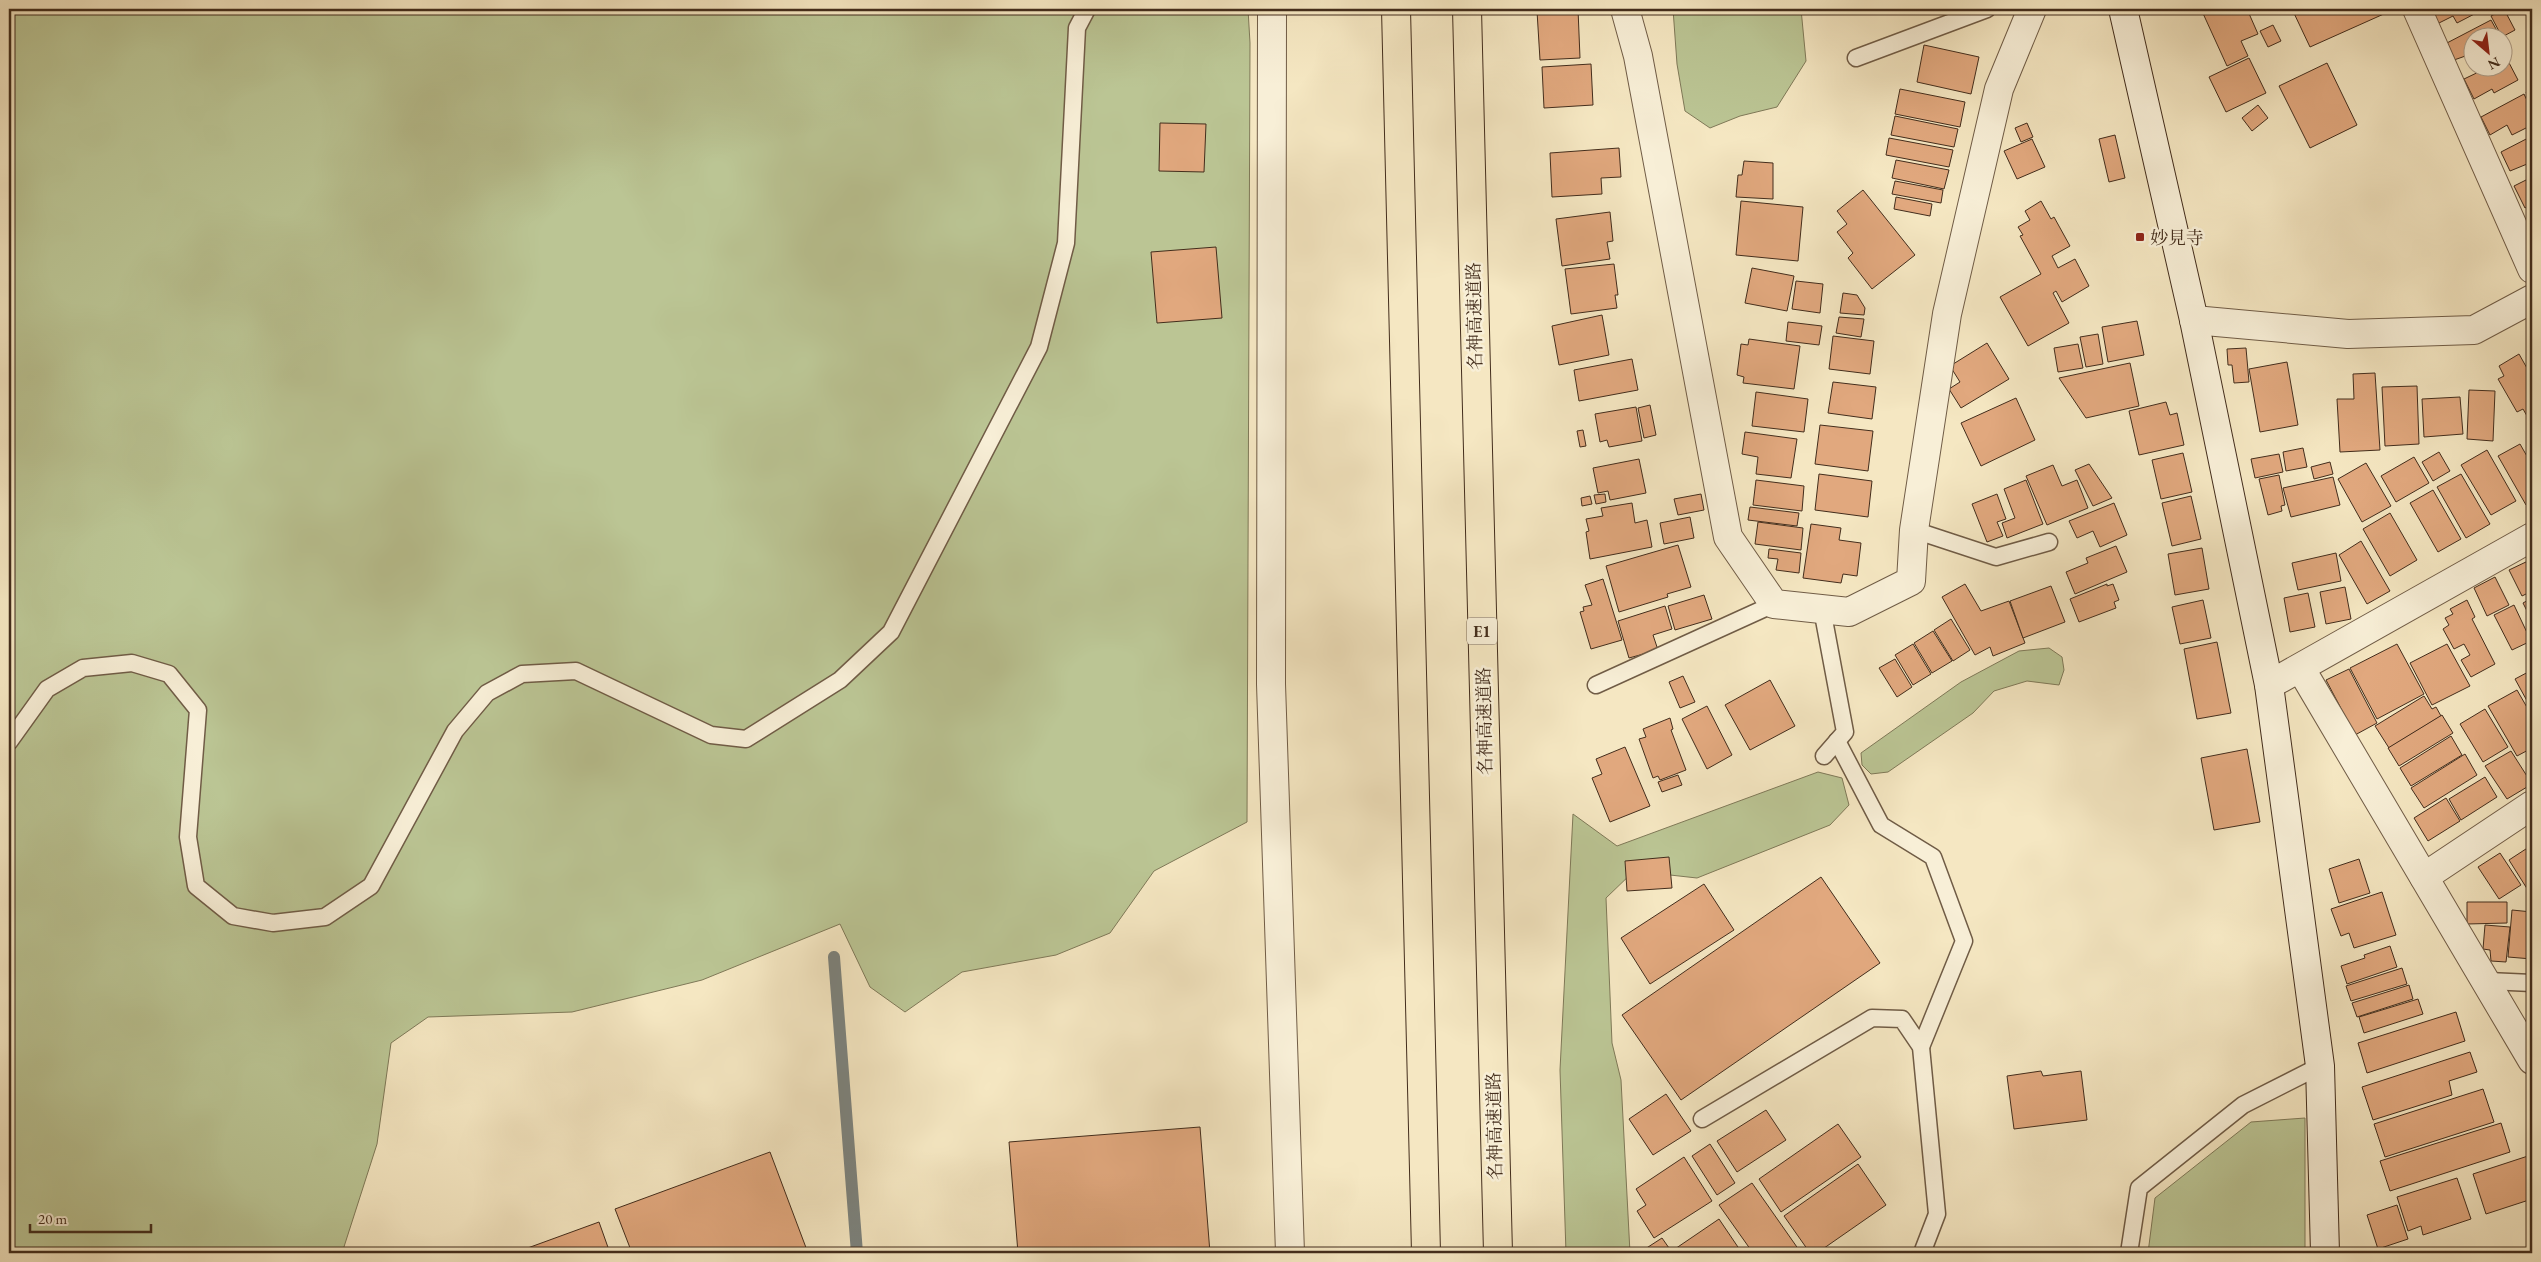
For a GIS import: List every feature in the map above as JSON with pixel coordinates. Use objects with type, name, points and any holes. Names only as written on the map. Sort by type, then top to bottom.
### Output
[{"type":"highway","points":[[1396,9],[1426,1253]]},
{"type":"highway","name":"名神高速道路","points":[[1466,9],[1498,1253]]},
{"type":"street","points":[[1272,9],[1271,684],[1290,1253]]},
{"type":"street","points":[[1625,9],[1638,56],[1728,536],[1774,604],[1849,612],[1911,581],[1914,530],[1950,304],[2000,89],[2032,9]]},
{"type":"street","points":[[2122,9],[2194,320],[2269,685],[2320,1066],[2325,1253]]},
{"type":"street","points":[[2417,9],[2532,269]]},
{"type":"street","points":[[2194,320],[2348,334],[2474,330],[2532,299]]},
{"type":"street","points":[[2269,685],[2301,669],[2532,537]]},
{"type":"street","points":[[2301,669],[2488,981],[2532,1060]]},
{"type":"street","points":[[2424,877],[2532,805]]},
{"type":"lane","points":[[9,742],[48,689],[83,668],[132,663],[170,674],[198,710],[188,838],[196,886],[233,916],[273,923],[325,918],[371,886],[455,731],[488,693],[522,674],[576,671],[711,735],[746,739],[840,680],[891,632],[1039,347],[1066,244],[1077,28],[1087,9]]},
{"type":"lane","points":[[1856,58],[1987,9]]},
{"type":"lane","points":[[1914,530],[1996,557],[2049,542]]},
{"type":"lane","points":[[1596,685],[1774,604]]},
{"type":"lane","points":[[1822,610],[1845,732],[1824,756]]},
{"type":"lane","points":[[1837,741],[1881,825],[1933,857],[1964,941],[1921,1047],[1937,1214],[1922,1253]]},
{"type":"lane","points":[[2488,981],[2532,983]]},
{"type":"lane","points":[[1702,1119],[1872,1018],[1902,1019],[1921,1047]]},
{"type":"lane","points":[[2129,1253],[2139,1188],[2242,1106],[2320,1066]]},
{"type":"green space","points":[[9,9],[1248,9],[1250,43],[1247,822],[1154,871],[1110,933],[1056,955],[962,972],[905,1012],[870,987],[840,924],[702,980],[572,1012],[428,1017],[391,1043],[377,1144],[342,1253],[9,1253]]},
{"type":"green space","points":[[1673,9],[1801,9],[1806,61],[1777,107],[1740,116],[1710,128],[1685,111],[1677,64]]},
{"type":"green space","points":[[2049,648],[2062,657],[2064,670],[2059,685],[2027,681],[1994,691],[1973,713],[1888,772],[1871,774],[1862,765],[1861,753],[1961,682],[2019,651]]},
{"type":"green space","points":[[1818,772],[1842,778],[1849,805],[1830,825],[1697,878],[1634,871],[1606,898],[1612,1043],[1621,1080],[1630,1253],[1566,1253],[1560,1070],[1573,814],[1617,846]]},
{"type":"green space","points":[[2305,1118],[2305,1253],[2148,1253],[2155,1198],[2251,1122]]},
{"type":"building","points":[[1578,9],[1580,58],[1540,60],[1537,11]]},
{"type":"building","points":[[2201,9],[2247,9],[2258,34],[2241,41],[2248,56],[2227,66]]},
{"type":"building","points":[[2292,9],[2385,9],[2386,13],[2310,47]]},
{"type":"building","points":[[2427,9],[2484,9],[2457,23],[2453,16],[2435,25]]},
{"type":"building","points":[[2504,9],[2514,28],[2497,28],[2491,16]]},
{"type":"building","points":[[2491,20],[2495,28],[2476,28]]},
{"type":"building","points":[[2273,25],[2281,41],[2268,47],[2260,31]]},
{"type":"building","points":[[2464,34],[2464,56],[2454,60],[2445,44]]},
{"type":"building","points":[[1924,45],[1979,57],[1971,94],[1917,82]]},
{"type":"building","points":[[2249,58],[2266,93],[2226,112],[2209,77]]},
{"type":"building","points":[[2327,63],[2357,125],[2310,148],[2279,86]]},
{"type":"building","points":[[1591,64],[1593,105],[1544,108],[1542,67]]},
{"type":"building","points":[[2514,72],[2518,80],[2494,93],[2492,89],[2474,99],[2464,79],[2514,78]]},
{"type":"building","points":[[1900,89],[1965,102],[1960,127],[1895,114]]},
{"type":"building","points":[[2532,89],[2532,104],[2526,92]]},
{"type":"building","points":[[2524,94],[2532,111],[2532,125],[2512,135],[2507,125],[2490,135],[2481,117]]},
{"type":"building","points":[[2258,105],[2268,118],[2252,131],[2242,118]]},
{"type":"building","points":[[1895,116],[1958,129],[1954,147],[1891,135]]},
{"type":"building","points":[[1160,123],[1206,124],[1204,172],[1159,171]]},
{"type":"building","points":[[2027,123],[2033,137],[2021,142],[2015,128]]},
{"type":"building","points":[[2115,135],[2125,178],[2109,182],[2099,139]]},
{"type":"building","points":[[2532,136],[2532,162],[2510,171],[2501,152]]},
{"type":"building","points":[[1889,138],[1953,150],[1949,167],[1886,155]]},
{"type":"building","points":[[2032,139],[2045,167],[2017,179],[2004,151]]},
{"type":"building","points":[[1619,148],[1621,177],[1601,178],[1602,194],[1552,197],[1550,153]]},
{"type":"building","points":[[1896,160],[1949,170],[1944,189],[1892,178]]},
{"type":"building","points":[[1744,161],[1773,163],[1773,199],[1736,197],[1738,175],[1742,175]]},
{"type":"building","points":[[2532,177],[2532,204],[2525,208],[2514,186]]},
{"type":"building","points":[[1895,181],[1943,190],[1941,203],[1892,194]]},
{"type":"building","points":[[1863,190],[1915,255],[1872,289],[1848,258],[1853,253],[1837,232],[1847,224],[1837,211]]},
{"type":"building","points":[[1896,197],[1932,204],[1930,216],[1894,209]]},
{"type":"building","points":[[1741,201],[1803,207],[1798,261],[1736,255]]},
{"type":"building","points":[[2041,201],[2051,219],[2054,217],[2070,246],[2052,256],[2058,268],[2075,259],[2089,286],[2062,302],[2056,291],[2053,293],[2069,323],[2028,346],[2000,297],[2041,274],[2020,236],[2023,235],[2018,227],[2030,220],[2025,211]]},
{"type":"building","points":[[1610,212],[1613,241],[1607,242],[1610,259],[1562,266],[1556,219]]},
{"type":"building","points":[[1216,247],[1222,318],[1157,323],[1151,252]]},
{"type":"building","points":[[1614,264],[1618,295],[1615,295],[1617,308],[1571,314],[1565,269]]},
{"type":"building","points":[[1752,268],[1794,276],[1787,311],[1745,303]]},
{"type":"building","points":[[1796,281],[1823,284],[1820,313],[1792,309]]},
{"type":"building","points":[[1843,293],[1857,295],[1865,308],[1864,315],[1840,313]]},
{"type":"building","points":[[1602,315],[1609,355],[1559,365],[1552,326]]},
{"type":"building","points":[[1839,317],[1864,319],[1861,337],[1836,333]]},
{"type":"building","points":[[2137,321],[2144,355],[2108,362],[2102,327]]},
{"type":"building","points":[[1788,322],[1822,326],[1819,345],[1786,341]]},
{"type":"building","points":[[2098,334],[2103,364],[2086,367],[2080,337]]},
{"type":"building","points":[[1833,336],[1874,341],[1870,374],[1829,369]]},
{"type":"building","points":[[1749,339],[1800,346],[1794,389],[1743,383],[1744,377],[1737,375],[1741,344],[1748,345]]},
{"type":"building","points":[[1987,343],[2009,379],[1961,408],[1949,389],[1960,382],[1950,366]]},
{"type":"building","points":[[2078,344],[2083,368],[2058,372],[2054,348]]},
{"type":"building","points":[[2246,348],[2249,382],[2234,383],[2232,365],[2228,365],[2227,349]]},
{"type":"building","points":[[2519,354],[2532,377],[2532,414],[2527,416],[2523,409],[2517,412],[2498,379],[2504,376],[2499,366]]},
{"type":"building","points":[[1632,359],[1638,390],[1579,401],[1574,370]]},
{"type":"building","points":[[2287,362],[2298,425],[2260,432],[2249,369]]},
{"type":"building","points":[[2130,363],[2139,406],[2086,418],[2059,378]]},
{"type":"building","points":[[2375,373],[2380,450],[2340,452],[2337,399],[2354,399],[2353,374]]},
{"type":"building","points":[[1833,382],[1876,387],[1872,419],[1828,413]]},
{"type":"building","points":[[2417,386],[2419,444],[2385,446],[2382,387]]},
{"type":"building","points":[[2469,390],[2495,391],[2493,441],[2467,439]]},
{"type":"building","points":[[1756,392],[1808,399],[1804,432],[1752,426]]},
{"type":"building","points":[[2460,397],[2463,434],[2424,437],[2422,399]]},
{"type":"building","points":[[2016,398],[2035,440],[1981,466],[1961,423]]},
{"type":"building","points":[[2166,402],[2170,415],[2177,413],[2184,445],[2139,455],[2129,411]]},
{"type":"building","points":[[1650,405],[1656,435],[1644,438],[1638,408]]},
{"type":"building","points":[[1636,407],[1642,441],[1609,447],[1607,440],[1600,442],[1595,414]]},
{"type":"building","points":[[1820,425],[1873,431],[1868,471],[1815,464]]},
{"type":"building","points":[[1583,430],[1586,446],[1580,447],[1577,431]]},
{"type":"building","points":[[1745,432],[1797,439],[1791,478],[1756,474],[1758,457],[1742,454]]},
{"type":"building","points":[[2520,444],[2532,465],[2532,501],[2526,505],[2498,456]]},
{"type":"building","points":[[2303,448],[2307,467],[2286,471],[2283,452]]},
{"type":"building","points":[[2487,450],[2516,501],[2491,515],[2461,465]]},
{"type":"building","points":[[2439,452],[2450,471],[2433,481],[2422,462]]},
{"type":"building","points":[[2183,453],[2192,492],[2161,499],[2152,460]]},
{"type":"building","points":[[2279,454],[2283,472],[2255,478],[2251,459]]},
{"type":"building","points":[[2414,457],[2429,483],[2396,502],[2381,476]]},
{"type":"building","points":[[1639,459],[1646,493],[1610,500],[1608,491],[1598,493],[1593,468]]},
{"type":"building","points":[[2330,462],[2333,474],[2314,479],[2311,467]]},
{"type":"building","points":[[2366,463],[2391,506],[2362,522],[2338,479]]},
{"type":"building","points":[[2089,464],[2112,498],[2093,506],[2075,470]]},
{"type":"building","points":[[2053,465],[2062,486],[2077,480],[2088,508],[2047,525],[2026,476]]},
{"type":"building","points":[[1819,474],[1872,481],[1868,517],[1815,510]]},
{"type":"building","points":[[2461,474],[2490,524],[2466,538],[2437,487]]},
{"type":"building","points":[[2279,475],[2285,505],[2281,506],[2282,511],[2268,515],[2259,479]]},
{"type":"building","points":[[2333,477],[2340,505],[2291,517],[2283,488]]},
{"type":"building","points":[[1756,480],[1804,486],[1802,511],[1753,505]]},
{"type":"building","points":[[2026,480],[2043,524],[2007,538],[2002,523],[2015,518],[2004,489]]},
{"type":"building","points":[[2433,490],[2461,539],[2438,552],[2410,503]]},
{"type":"building","points":[[1605,494],[1606,502],[1596,504],[1594,495]]},
{"type":"building","points":[[1701,494],[1704,510],[1678,515],[1674,499]]},
{"type":"building","points":[[1997,494],[2006,519],[1997,522],[2003,536],[1987,542],[1972,504]]},
{"type":"building","points":[[1590,496],[1592,504],[1582,506],[1581,498]]},
{"type":"building","points":[[2191,496],[2201,539],[2172,546],[2162,503]]},
{"type":"building","points":[[1632,503],[1635,523],[1647,520],[1652,547],[1590,559],[1586,532],[1589,531],[1586,519],[1603,516],[1601,508]]},
{"type":"building","points":[[2114,503],[2127,535],[2100,547],[2093,531],[2077,538],[2069,521]]},
{"type":"building","points":[[1750,507],[1799,513],[1797,526],[1748,520]]},
{"type":"building","points":[[2390,513],[2417,560],[2390,576],[2363,529]]},
{"type":"building","points":[[1690,517],[1694,538],[1664,544],[1660,523]]},
{"type":"building","points":[[1758,522],[1803,528],[1801,550],[1755,544]]},
{"type":"building","points":[[1811,524],[1841,528],[1839,540],[1861,543],[1857,576],[1843,574],[1841,583],[1803,578]]},
{"type":"building","points":[[2361,541],[2390,591],[2367,604],[2339,555]]},
{"type":"building","points":[[1678,545],[1691,587],[1667,594],[1668,597],[1619,612],[1606,566]]},
{"type":"building","points":[[2116,546],[2127,572],[2075,594],[2066,572],[2088,563],[2086,558]]},
{"type":"building","points":[[2202,548],[2209,589],[2175,595],[2168,554]]},
{"type":"building","points":[[1769,549],[1801,553],[1799,573],[1776,570],[1778,559],[1768,558]]},
{"type":"building","points":[[2336,553],[2341,581],[2298,590],[2292,563]]},
{"type":"building","points":[[2528,561],[2532,569],[2532,591],[2522,596],[2509,570]]},
{"type":"building","points":[[2495,577],[2509,605],[2487,616],[2474,588]]},
{"type":"building","points":[[1603,579],[1622,640],[1591,649],[1580,612],[1584,611],[1583,607],[1592,605],[1585,585]]},
{"type":"building","points":[[1965,584],[1981,611],[2009,601],[2025,643],[1993,656],[1990,647],[1975,655],[1942,597]]},
{"type":"building","points":[[2107,584],[2107,586],[2113,584],[2119,600],[2114,602],[2116,608],[2079,622],[2070,599]]},
{"type":"building","points":[[2051,586],[2065,622],[2023,638],[2010,601]]},
{"type":"building","points":[[2345,587],[2351,619],[2326,624],[2320,592]]},
{"type":"building","points":[[2308,593],[2315,627],[2290,632],[2284,598]]},
{"type":"building","points":[[1704,595],[1712,619],[1675,630],[1668,606]]},
{"type":"building","points":[[2532,598],[2532,621],[2523,603]]},
{"type":"building","points":[[2203,600],[2211,638],[2180,644],[2172,607]]},
{"type":"building","points":[[2467,600],[2475,617],[2472,619],[2495,664],[2471,677],[2461,660],[2470,655],[2464,644],[2454,649],[2443,629],[2449,625],[2445,618],[2453,614],[2450,609]]},
{"type":"building","points":[[2514,605],[2531,641],[2512,650],[2494,615]]},
{"type":"building","points":[[1665,606],[1672,629],[1653,635],[1658,650],[1629,658],[1618,621]]},
{"type":"building","points":[[1951,619],[1970,650],[1953,661],[1934,630]]},
{"type":"building","points":[[1933,631],[1952,661],[1932,673],[1914,643]]},
{"type":"building","points":[[2217,642],[2231,713],[2197,719],[2184,649]]},
{"type":"building","points":[[1913,644],[1931,674],[1913,685],[1895,655]]},
{"type":"building","points":[[2397,644],[2424,694],[2377,719],[2350,668]]},
{"type":"building","points":[[2447,644],[2470,686],[2432,705],[2410,663]]},
{"type":"building","points":[[1895,659],[1912,687],[1897,697],[1879,668]]},
{"type":"building","points":[[2349,669],[2377,723],[2355,735],[2326,680]]},
{"type":"building","points":[[2532,670],[2532,710],[2515,679]]},
{"type":"building","points":[[1683,676],[1695,702],[1680,708],[1669,682]]},
{"type":"building","points":[[1770,680],[1795,726],[1750,750],[1725,705]]},
{"type":"building","points":[[2517,690],[2532,716],[2532,748],[2517,756],[2488,706]]},
{"type":"building","points":[[2424,696],[2432,709],[2436,707],[2441,716],[2389,748],[2375,726]]},
{"type":"building","points":[[1707,706],[1732,755],[1707,769],[1682,719]]},
{"type":"building","points":[[2485,709],[2508,747],[2483,762],[2460,724]]},
{"type":"building","points":[[2442,715],[2453,733],[2399,766],[2388,748]]},
{"type":"building","points":[[1670,718],[1673,729],[1671,730],[1686,770],[1660,780],[1658,776],[1653,778],[1639,739],[1646,737],[1643,729]]},
{"type":"building","points":[[2451,736],[2462,755],[2411,786],[2400,768]]},
{"type":"building","points":[[1625,747],[1650,806],[1610,822],[1592,778],[1602,774],[1596,759]]},
{"type":"building","points":[[2247,749],[2260,822],[2214,830],[2201,758]]},
{"type":"building","points":[[2511,751],[2532,784],[2507,799],[2485,766]]},
{"type":"building","points":[[2465,754],[2477,775],[2424,808],[2411,788]]},
{"type":"building","points":[[1678,775],[1682,785],[1662,792],[1658,782]]},
{"type":"building","points":[[2485,777],[2497,797],[2461,820],[2449,799]]},
{"type":"building","points":[[2446,798],[2460,821],[2428,841],[2414,818]]},
{"type":"building","points":[[2532,845],[2532,895],[2531,895],[2509,860]]},
{"type":"building","points":[[2500,853],[2521,885],[2499,899],[2478,867]]},
{"type":"building","points":[[1669,857],[1672,888],[1627,891],[1625,861]]},
{"type":"building","points":[[2359,859],[2370,893],[2339,903],[2329,869]]},
{"type":"building","points":[[1821,877],[1880,963],[1681,1100],[1622,1015]]},
{"type":"building","points":[[1704,884],[1734,930],[1650,984],[1621,938]]},
{"type":"building","points":[[2382,892],[2396,935],[2354,948],[2349,933],[2341,936],[2331,909]]},
{"type":"building","points":[[2467,902],[2507,902],[2507,923],[2467,924]]},
{"type":"building","points":[[2512,910],[2532,912],[2532,959],[2508,957]]},
{"type":"building","points":[[2485,925],[2510,927],[2506,962],[2491,961],[2490,950],[2483,949]]},
{"type":"building","points":[[2390,946],[2397,967],[2347,984],[2341,966],[2365,958],[2364,955]]},
{"type":"building","points":[[2402,968],[2407,984],[2351,1001],[2346,986]]},
{"type":"building","points":[[2409,985],[2413,999],[2357,1017],[2352,1003]]},
{"type":"building","points":[[2532,994],[2532,1022],[2529,1022]]},
{"type":"building","points":[[2418,999],[2423,1014],[2364,1033],[2359,1017]]},
{"type":"building","points":[[2456,1012],[2465,1041],[2367,1073],[2358,1043]]},
{"type":"building","points":[[2470,1052],[2477,1072],[2449,1081],[2452,1095],[2373,1120],[2362,1087]]},
{"type":"building","points":[[2041,1071],[2043,1076],[2081,1071],[2087,1120],[2014,1129],[2007,1076]]},
{"type":"building","points":[[2483,1089],[2494,1122],[2385,1157],[2374,1124]]},
{"type":"building","points":[[1666,1094],[1691,1131],[1653,1155],[1629,1119]]},
{"type":"building","points":[[1766,1110],[1786,1140],[1737,1172],[1717,1141]]},
{"type":"building","points":[[2501,1123],[2510,1152],[2390,1191],[2380,1161]]},
{"type":"building","points":[[1838,1124],[1861,1157],[1781,1212],[1759,1179]]},
{"type":"building","points":[[1200,1127],[1210,1253],[1018,1253],[1009,1142]]},
{"type":"building","points":[[1710,1144],[1735,1183],[1717,1195],[1692,1156]]},
{"type":"building","points":[[770,1152],[808,1253],[632,1253],[615,1209]]},
{"type":"building","points":[[2531,1155],[2532,1199],[2486,1214],[2473,1174]]},
{"type":"building","points":[[1684,1157],[1712,1201],[1654,1238],[1637,1211],[1646,1205],[1636,1189]]},
{"type":"building","points":[[1858,1164],[1886,1205],[1817,1253],[1810,1253],[1784,1216]]},
{"type":"building","points":[[2457,1178],[2471,1219],[2423,1235],[2421,1226],[2408,1231],[2397,1197]]},
{"type":"building","points":[[1752,1183],[1799,1250],[1795,1253],[1753,1253],[1719,1205]]},
{"type":"building","points":[[2397,1205],[2408,1239],[2378,1249],[2367,1215]]},
{"type":"building","points":[[1719,1219],[1742,1253],[1669,1253]]},
{"type":"building","points":[[599,1222],[610,1253],[514,1253]]},
{"type":"building","points":[[1662,1238],[1669,1248],[1662,1253],[1647,1253],[1645,1249]]},
{"type":"waterway","points":[[834,957],[857,1253]]},
{"type":"place","name":"妙見寺","points":[[2140,237]]}]
